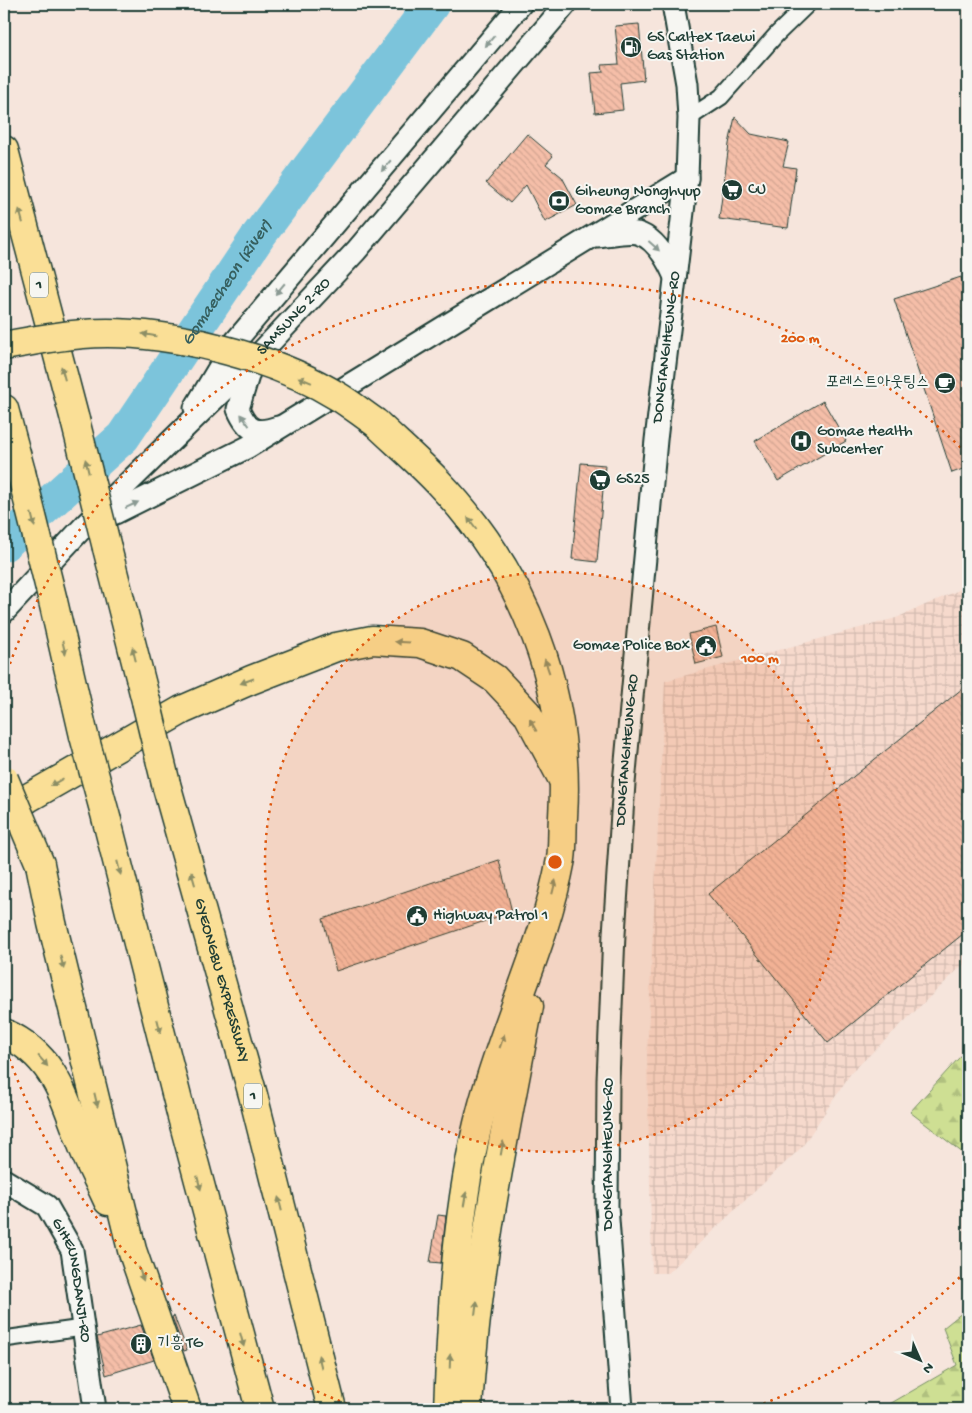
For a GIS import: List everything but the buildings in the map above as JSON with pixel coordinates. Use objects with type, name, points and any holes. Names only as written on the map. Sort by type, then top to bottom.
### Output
[{"type":"highway","name":"GYEONGBU EXPRESSWAY","points":[[4,150],[75,420],[166,784],[253,1095],[332,1409]]},
{"type":"highway","points":[[4,346],[84,334],[142,334],[197,343],[268,364],[317,385],[376,423],[439,483],[473,525],[501,566],[523,605],[550,673],[562,736],[565,783],[561,858],[543,928],[484,1247],[471,1345],[468,1409]]},
{"type":"highway","points":[[4,408],[53,601],[84,736],[182,1117],[260,1409]]},
{"type":"highway","points":[[35,867],[4,815],[28,798],[182,710],[243,683],[336,648],[372,640],[420,642],[462,657],[495,679],[527,713],[565,783]]},
{"type":"highway","points":[[4,779],[35,867],[52,923],[132,1250],[186,1409]]},
{"type":"highway","points":[[448,1409],[457,1244],[480,1118],[501,1043],[543,928]]},
{"type":"highway","points":[[4,1033],[17,1039],[31,1050],[54,1075],[68,1104],[85,1153],[132,1250]]},
{"type":"highway","points":[[170,1409],[178,1382]]},
{"type":"main road","points":[[178,436],[234,344],[521,4]]},
{"type":"main road","name":"SAMSUNG 2-RO","points":[[4,612],[87,523],[251,363],[356,251],[566,4]]},
{"type":"main road","name":"DONGTANGIHEUNG-RO","points":[[622,1409],[607,1206],[608,1080],[614,934],[624,783],[655,449],[687,178],[690,118],[687,84],[673,4]]},
{"type":"main road","points":[[87,523],[115,513],[188,478],[287,424],[687,178]]},
{"type":"main road","points":[[592,236],[639,234],[655,245],[668,260],[675,277]]},
{"type":"main road","points":[[251,363],[238,409],[244,422],[253,430],[265,432],[287,424]]},
{"type":"main road","name":"GIHEUNGDANJI-RO","points":[[4,1180],[47,1206],[72,1250],[95,1409]]},
{"type":"street","points":[[690,118],[721,97],[790,19],[808,4]]},
{"type":"street","points":[[4,1339],[82,1328]]},
{"type":"shaded area","points":[[968,586],[968,960],[851,1073],[802,1147],[668,1273],[652,1273],[647,1055],[665,681],[896,618]]},
{"type":"green space","points":[[968,1048],[968,1157],[910,1112]]},
{"type":"green space","points":[[968,1308],[968,1409],[881,1409],[957,1365],[943,1328]]},
{"type":"waterway","name":"Gomaecheon (River)","points":[[4,544],[123,437],[259,235],[432,4]]},
{"type":"place","name":"GS Caltex Taewi Gas Station","points":[[631,47]]},
{"type":"place","name":"CU","points":[[732,190]]},
{"type":"place","name":"Giheung Nonghyup Gomae Branch","points":[[559,201]]},
{"type":"place","name":"포레스트아웃팅스","points":[[945,383]]},
{"type":"place","name":"Gomae Health Subcenter","points":[[801,441]]},
{"type":"place","name":"GS25","points":[[600,480]]},
{"type":"place","name":"Gomae Police Box","points":[[706,646]]},
{"type":"place","name":"Highway Patrol 1","points":[[417,916]]},
{"type":"place","name":"기흥 TG","points":[[141,1344]]}]
